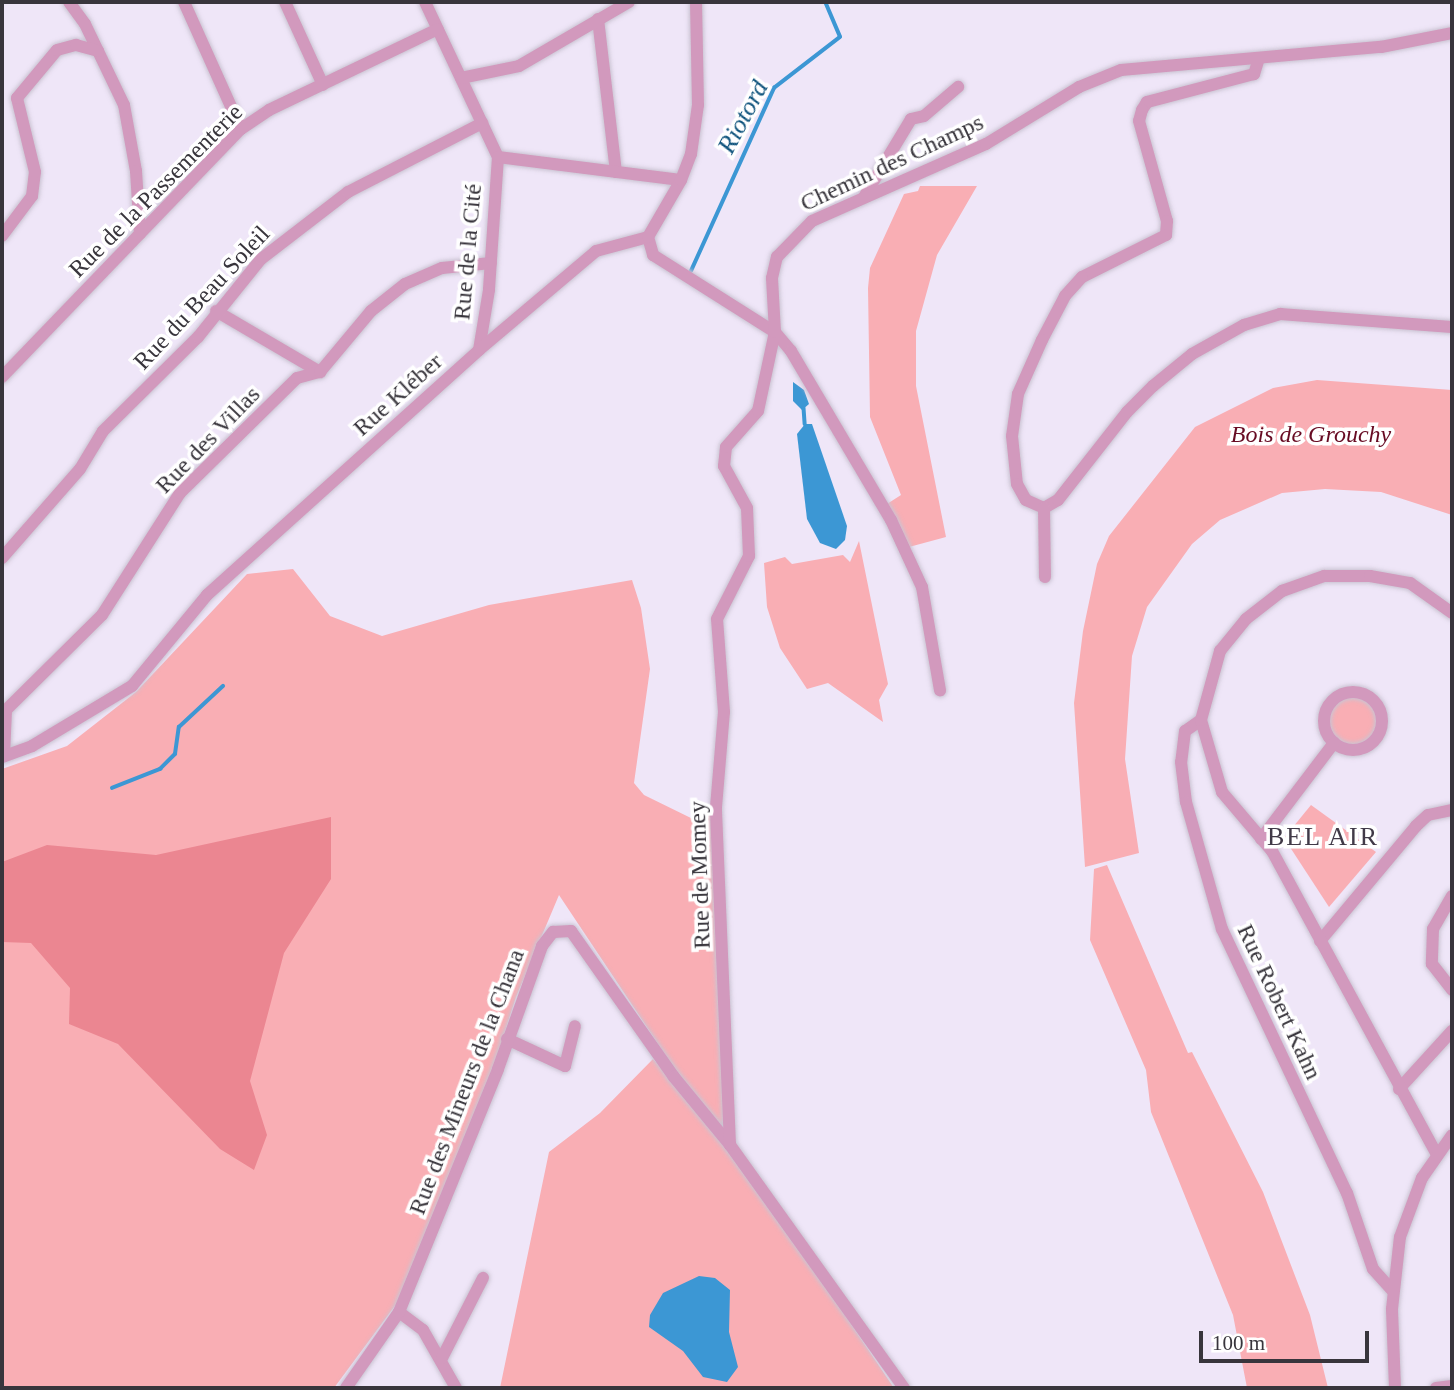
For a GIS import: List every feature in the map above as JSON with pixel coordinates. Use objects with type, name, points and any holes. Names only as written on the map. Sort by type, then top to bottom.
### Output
[{"type":"street","points":[[69,2],[98,51],[124,105],[132,137],[140,234]]},
{"type":"street","points":[[184,2],[241,130]]},
{"type":"street","points":[[285,2],[323,85]]},
{"type":"street","points":[[425,2],[498,157],[681,180]]},
{"type":"street","points":[[461,78],[519,66],[629,2]]},
{"type":"street","points":[[696,2],[698,105],[681,180],[648,237],[653,255],[775,332],[791,351],[891,520],[922,587],[940,690]]},
{"type":"street","points":[[598,19],[616,172]]},
{"type":"street","name":"Rue de la Passementerie","points":[[2,377],[241,130],[323,85],[438,29]]},
{"type":"street","name":"Chemin des Champs","points":[[775,332],[772,278],[777,257],[812,221],[986,144],[1098,78],[1148,65],[1381,47],[1452,33]]},
{"type":"street","points":[[2,236],[32,196],[35,172],[17,98],[57,50],[76,45],[98,51]]},
{"type":"street","points":[[1044,508],[1026,500],[1017,484],[1012,436],[1018,394],[1032,362],[1065,296],[1082,277],[1166,235],[1167,221],[1139,121],[1142,110],[1147,102],[1254,74],[1259,58]]},
{"type":"street","points":[[864,197],[911,120],[924,116],[958,87]]},
{"type":"street","name":"Rue du Beau Soleil","points":[[2,558],[80,469],[103,431],[198,337],[261,259],[324,207],[482,123]]},
{"type":"street","name":"Rue de la Cité","points":[[479,350],[491,263],[498,157]]},
{"type":"street","name":"Rue Kléber","points":[[3,757],[32,747],[132,685],[207,595],[479,350],[596,251],[648,237]]},
{"type":"street","name":"Rue des Villas","points":[[3,757],[6,710],[102,615],[180,493],[297,378],[320,372],[371,311],[405,284],[442,268],[491,263]]},
{"type":"street","points":[[216,312],[320,372]]},
{"type":"street","points":[[1044,508],[1058,499],[1127,412],[1153,386],[1192,354],[1244,326],[1280,314],[1452,327]]},
{"type":"street","name":"Rue de Momey","points":[[730,1145],[716,807],[724,712],[718,619],[749,556],[747,508],[723,466],[726,447],[758,411],[775,332]]},
{"type":"street","points":[[1044,508],[1045,577]]},
{"type":"street","points":[[1433,1158],[1320,941],[1261,839],[1222,792],[1201,720],[1220,651],[1246,619],[1282,590],[1324,576],[1370,576],[1410,583],[1452,613]]},
{"type":"street","points":[[1350,692],[1375,702],[1382,720],[1376,739],[1360,749],[1334,743],[1324,728],[1331,702],[1350,692]]},
{"type":"street","name":"Rue Robert Kahn","points":[[1201,720],[1185,731],[1183,775],[1202,872],[1224,936],[1347,1193],[1373,1269],[1393,1291]]},
{"type":"street","points":[[1261,839],[1334,743]]},
{"type":"street","points":[[1320,941],[1416,826],[1428,815],[1452,810]]},
{"type":"street","points":[[1452,896],[1433,929],[1432,964],[1452,990]]},
{"type":"street","name":"Rue des Mineurs de la Chana","points":[[347,1388],[399,1312],[541,946],[553,932],[571,931],[674,1077],[730,1145]]},
{"type":"street","points":[[507,1039],[565,1066],[575,1026]]},
{"type":"street","points":[[1399,1089],[1452,1031]]},
{"type":"street","points":[[1395,1388],[1393,1291],[1400,1237],[1433,1158],[1452,1135]]},
{"type":"street","points":[[730,1145],[904,1388]]},
{"type":"street","points":[[442,1358],[484,1278]]},
{"type":"street","points":[[399,1312],[423,1330],[442,1358],[456,1388]]},
{"type":"street","points":[[1436,1388],[1452,1386]]},
{"type":"green space","points":[[920,186],[977,186],[937,255],[916,331],[916,386],[946,537],[909,547],[887,504],[901,495],[870,417],[868,288],[870,268],[904,194],[918,191]]},
{"type":"green space","name":"Bois de Grouchy","points":[[1317,380],[1452,390],[1452,515],[1381,492],[1325,489],[1282,493],[1220,520],[1192,544],[1147,607],[1132,656],[1125,759],[1139,853],[1085,867],[1074,703],[1083,631],[1097,564],[1109,536],[1195,427],[1273,388]]},
{"type":"green space","points":[[859,541],[888,684],[879,700],[883,722],[828,683],[807,689],[780,648],[767,607],[764,563],[785,557],[792,564],[843,555],[850,562]]},
{"type":"green space","points":[[293,569],[330,616],[382,636],[489,605],[632,580],[641,608],[650,669],[634,783],[644,795],[695,820],[712,808],[726,1111],[722,1129],[706,1116],[559,895],[516,997],[488,1084],[397,1303],[334,1388],[2,1388],[2,769],[67,746],[136,692],[247,574]]},
{"type":"green space","points":[[1353,697],[1370,704],[1377,721],[1370,738],[1353,745],[1336,738],[1329,721],[1336,704]]},
{"type":"green space","points":[[1311,805],[1376,852],[1329,907],[1284,838]]},
{"type":"green space","points":[[1107,865],[1188,1053],[1192,1052],[1263,1192],[1310,1315],[1328,1388],[1247,1388],[1233,1315],[1151,1112],[1146,1070],[1090,940],[1094,869]]},
{"type":"green space","points":[[653,1059],[730,1145],[894,1388],[500,1388],[549,1152],[600,1113]]},
{"type":"shaded area","points":[[331,817],[331,879],[284,953],[250,1081],[267,1135],[254,1170],[220,1149],[118,1044],[69,1024],[70,988],[31,943],[2,942],[2,862],[47,845],[156,855]]},
{"type":"water","points":[[793,382],[804,390],[809,404],[802,410],[793,401]]},
{"type":"water","points":[[805,424],[812,424],[847,526],[845,540],[836,549],[820,543],[807,519],[797,434]]},
{"type":"water","points":[[699,1276],[715,1278],[730,1290],[729,1332],[738,1367],[727,1382],[703,1377],[683,1351],[649,1327],[650,1315],[663,1293]]},
{"type":"waterway","name":"Riotord","points":[[691,271],[774,88],[840,37],[825,2]]},
{"type":"waterway","points":[[804,408],[805,424]]},
{"type":"waterway","points":[[112,788],[160,769],[175,754],[179,727],[223,686]]},
{"type":"district","name":"BEL AIR","points":[[1323,837]]}]
